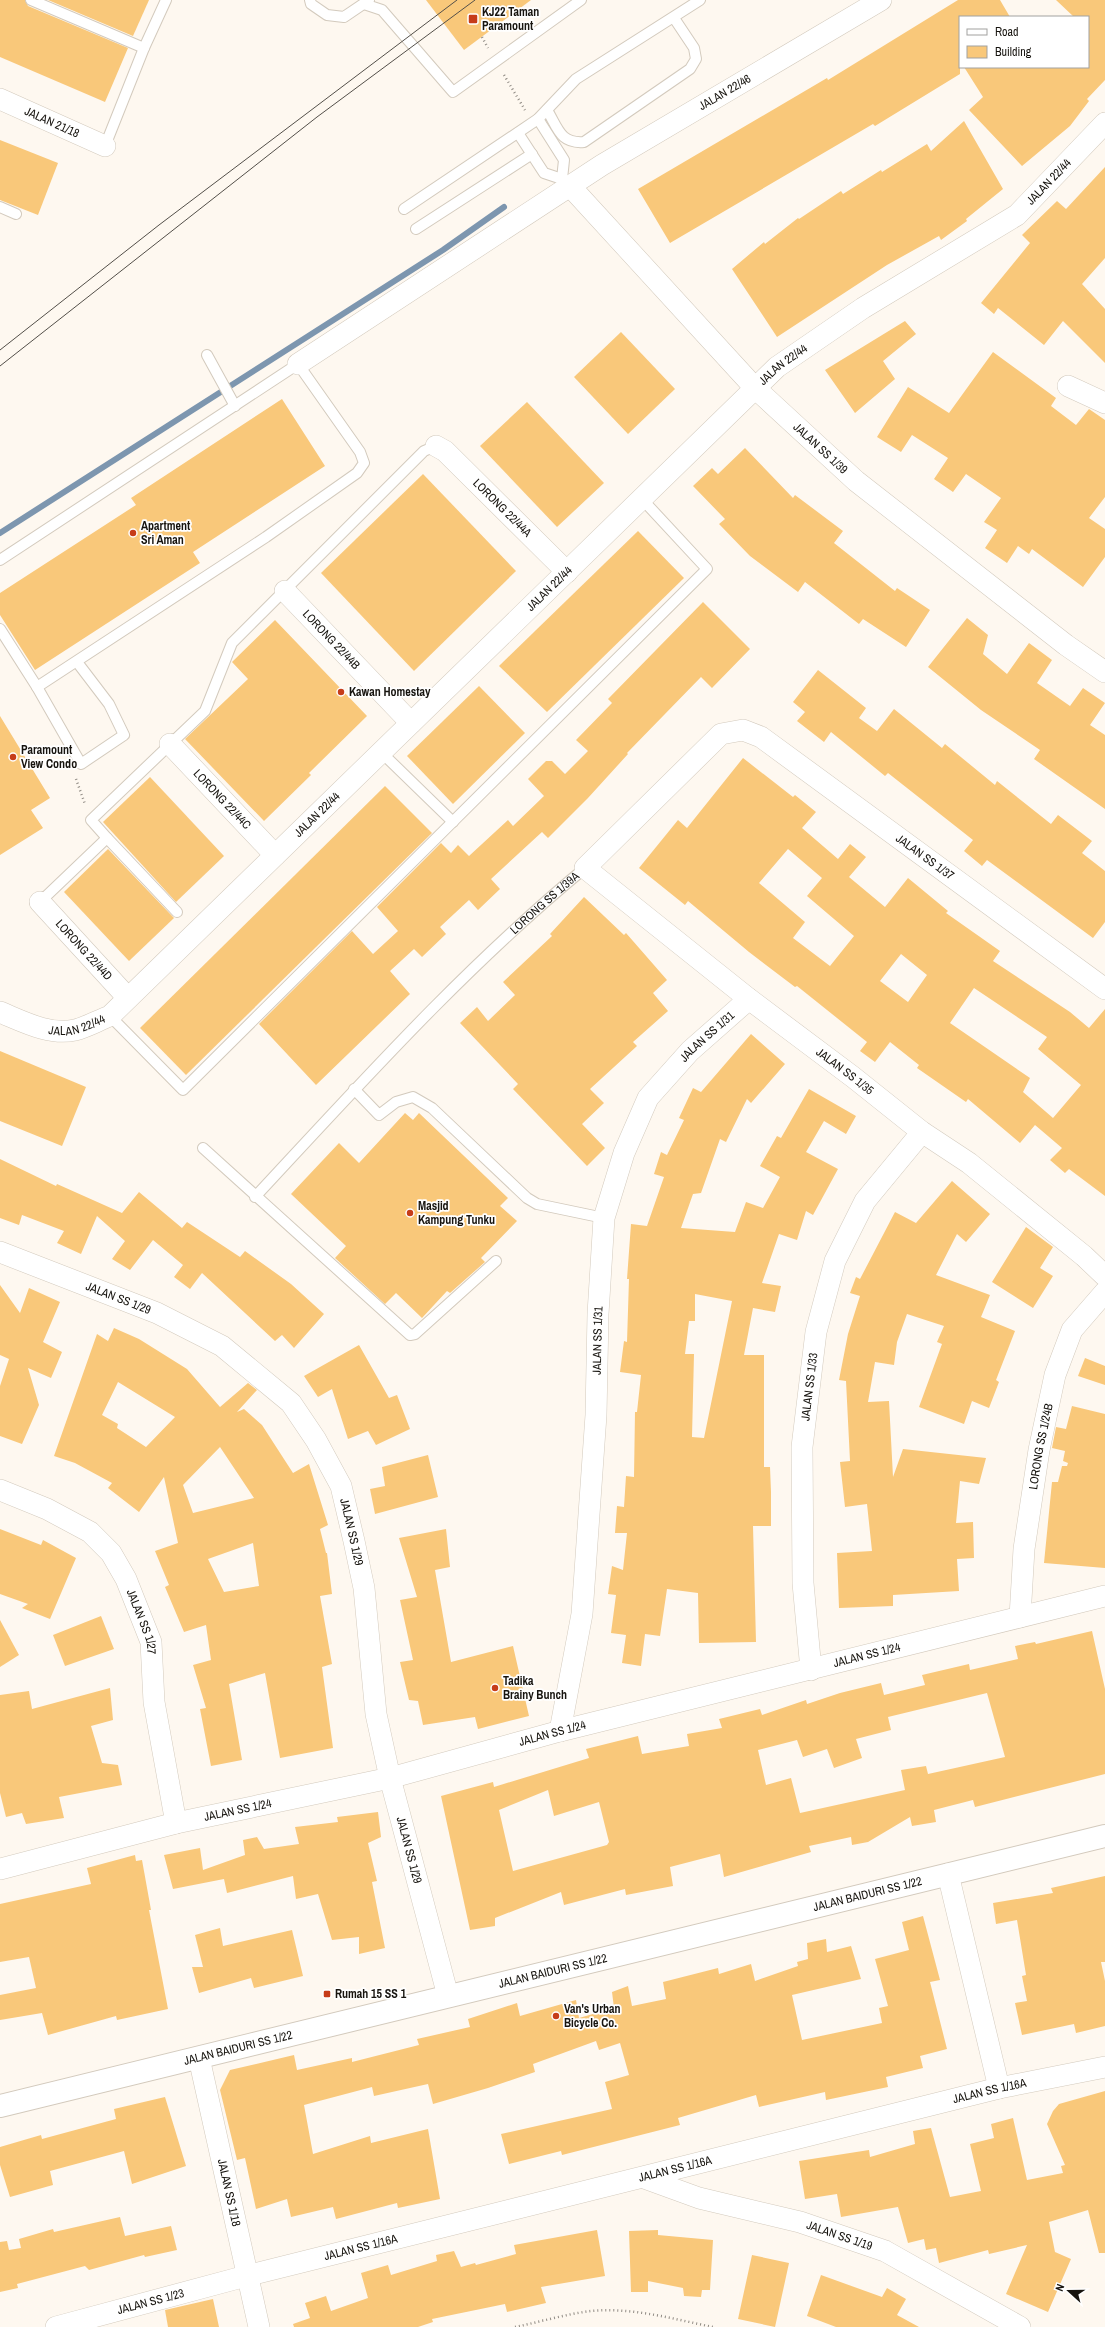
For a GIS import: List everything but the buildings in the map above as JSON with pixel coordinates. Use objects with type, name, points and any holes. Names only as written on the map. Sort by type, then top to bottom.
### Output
[{"type":"street","name":"JALAN 22/46","points":[[298,364],[566,183],[609,161],[881,0]]},
{"type":"street","name":"JALAN 21/18","points":[[0,100],[105,146]]},
{"type":"street","name":"JALAN 22/44","points":[[0,1012],[30,1024],[56,1031],[75,1030],[110,1016],[777,367],[862,308],[1018,215],[1105,123]]},
{"type":"street","name":"JALAN SS 1/39","points":[[566,183],[755,388],[856,481],[1066,645],[1105,672]]},
{"type":"street","points":[[1068,386],[1105,403]]},
{"type":"street","name":"LORONG 22/44A","points":[[436,446],[445,451],[567,572]]},
{"type":"street","name":"LORONG 22/44B","points":[[285,591],[411,723]]},
{"type":"street","name":"LORONG SS 1/39A","points":[[584,868],[721,734],[743,730]]},
{"type":"street","name":"JALAN SS 1/37","points":[[743,730],[761,737],[1105,989]]},
{"type":"street","name":"LORONG 22/44C","points":[[170,744],[275,855]]},
{"type":"street","name":"JALAN SS 1/35","points":[[584,868],[749,999],[853,1077],[922,1132],[969,1163],[1084,1256],[1105,1276]]},
{"type":"street","name":"LORONG 22/44D","points":[[40,902],[128,998]]},
{"type":"street","name":"JALAN SS 1/31","points":[[560,1731],[582,1614],[596,1414],[598,1314],[604,1218],[624,1153],[648,1098],[690,1051],[749,999]]},
{"type":"street","name":"JALAN SS 1/33","points":[[811,1670],[803,1583],[802,1447],[816,1332],[835,1261],[865,1201],[922,1132]]},
{"type":"street","name":"JALAN SS 1/29","points":[[0,1252],[157,1313],[222,1346],[291,1403],[316,1440],[341,1486],[364,1588],[376,1714],[390,1778],[448,1996]]},
{"type":"street","name":"LORONG SS 1/24B","points":[[1020,1617],[1025,1541],[1039,1450],[1055,1375],[1072,1330],[1105,1292]]},
{"type":"street","name":"JALAN SS 1/27","points":[[0,1490],[47,1509],[90,1532],[111,1554],[126,1579],[152,1642],[154,1702],[176,1823]]},
{"type":"street","name":"JALAN SS 1/24","points":[[0,1869],[176,1823],[390,1778],[560,1731],[1105,1596]]},
{"type":"street","name":"JALAN BAIDURI SS 1/22","points":[[0,2106],[1105,1836]]},
{"type":"street","points":[[948,1874],[1000,2088]]},
{"type":"street","name":"JALAN SS 1/18","points":[[199,2058],[246,2276],[259,2327]]},
{"type":"street","name":"JALAN SS 1/16A","points":[[246,2276],[1000,2088],[1105,2067]]},
{"type":"street","name":"JALAN SS 1/19","points":[[644,2178],[699,2198],[800,2222],[884,2251],[1020,2327]]},
{"type":"street","name":"JALAN SS 1/23","points":[[56,2327],[246,2276]]},
{"type":"lane","points":[[31,0],[144,48]]},
{"type":"lane","points":[[105,146],[144,48],[166,0]]},
{"type":"lane","points":[[310,0],[310,4],[328,15],[344,17],[366,2],[382,10],[453,92],[581,0]]},
{"type":"lane","points":[[404,209],[518,133],[547,110],[576,79],[674,18],[700,0]]},
{"type":"lane","points":[[547,110],[563,138],[573,143],[584,142],[690,69],[696,59],[694,48],[674,18]]},
{"type":"lane","points":[[518,133],[544,173],[566,183],[564,160],[535,120]]},
{"type":"lane","points":[[416,229],[532,154]]},
{"type":"lane","points":[[0,207],[16,214]]},
{"type":"lane","points":[[207,354],[235,406]]},
{"type":"lane","points":[[0,560],[298,364],[360,452],[364,463],[357,473],[266,537],[37,687]]},
{"type":"lane","points":[[177,912],[91,820],[205,710],[232,643],[424,451],[436,446]]},
{"type":"lane","points":[[110,1016],[183,1090],[707,569],[642,499]]},
{"type":"lane","points":[[0,629],[37,687],[81,764],[124,735],[109,704],[77,662]]},
{"type":"lane","points":[[381,752],[453,822]]},
{"type":"lane","points":[[40,902],[107,838]]},
{"type":"lane","name":"LORONG SS 1/39A","points":[[255,1197],[354,1089],[495,947],[584,868]]},
{"type":"lane","points":[[354,1089],[379,1115],[396,1102],[413,1097],[432,1108],[527,1198],[537,1204],[604,1218]]},
{"type":"lane","points":[[202,1148],[410,1335],[415,1334],[496,1261]]},
{"type":"path","points":[[482,38],[488,48]]},
{"type":"path","points":[[496,61],[535,120]]},
{"type":"path","points":[[76,780],[91,820]]},
{"type":"path","points":[[515,2327],[590,2311],[615,2310],[640,2313],[713,2327]]},
{"type":"waterway","points":[[0,533],[443,250],[504,207]]},
{"type":"tram line","points":[[0,350],[159,225],[457,0]]},
{"type":"tram line","points":[[0,366],[317,117],[475,0]]},
{"type":"place","name":"KJ22 Taman Paramount","points":[[473,19]]},
{"type":"place","name":"Apartment Sri Aman","points":[[133,533]]},
{"type":"place","name":"Kawan Homestay","points":[[341,692]]},
{"type":"place","name":"Paramount View Condo","points":[[13,757]]},
{"type":"place","name":"Masjid Kampung Tunku","points":[[410,1213]]},
{"type":"place","name":"Tadika Brainy Bunch","points":[[495,1688]]},
{"type":"place","name":"Rumah 15 SS 1","points":[[327,1994]]},
{"type":"place","name":"Van's Urban Bicycle Co.","points":[[556,2016]]}]
